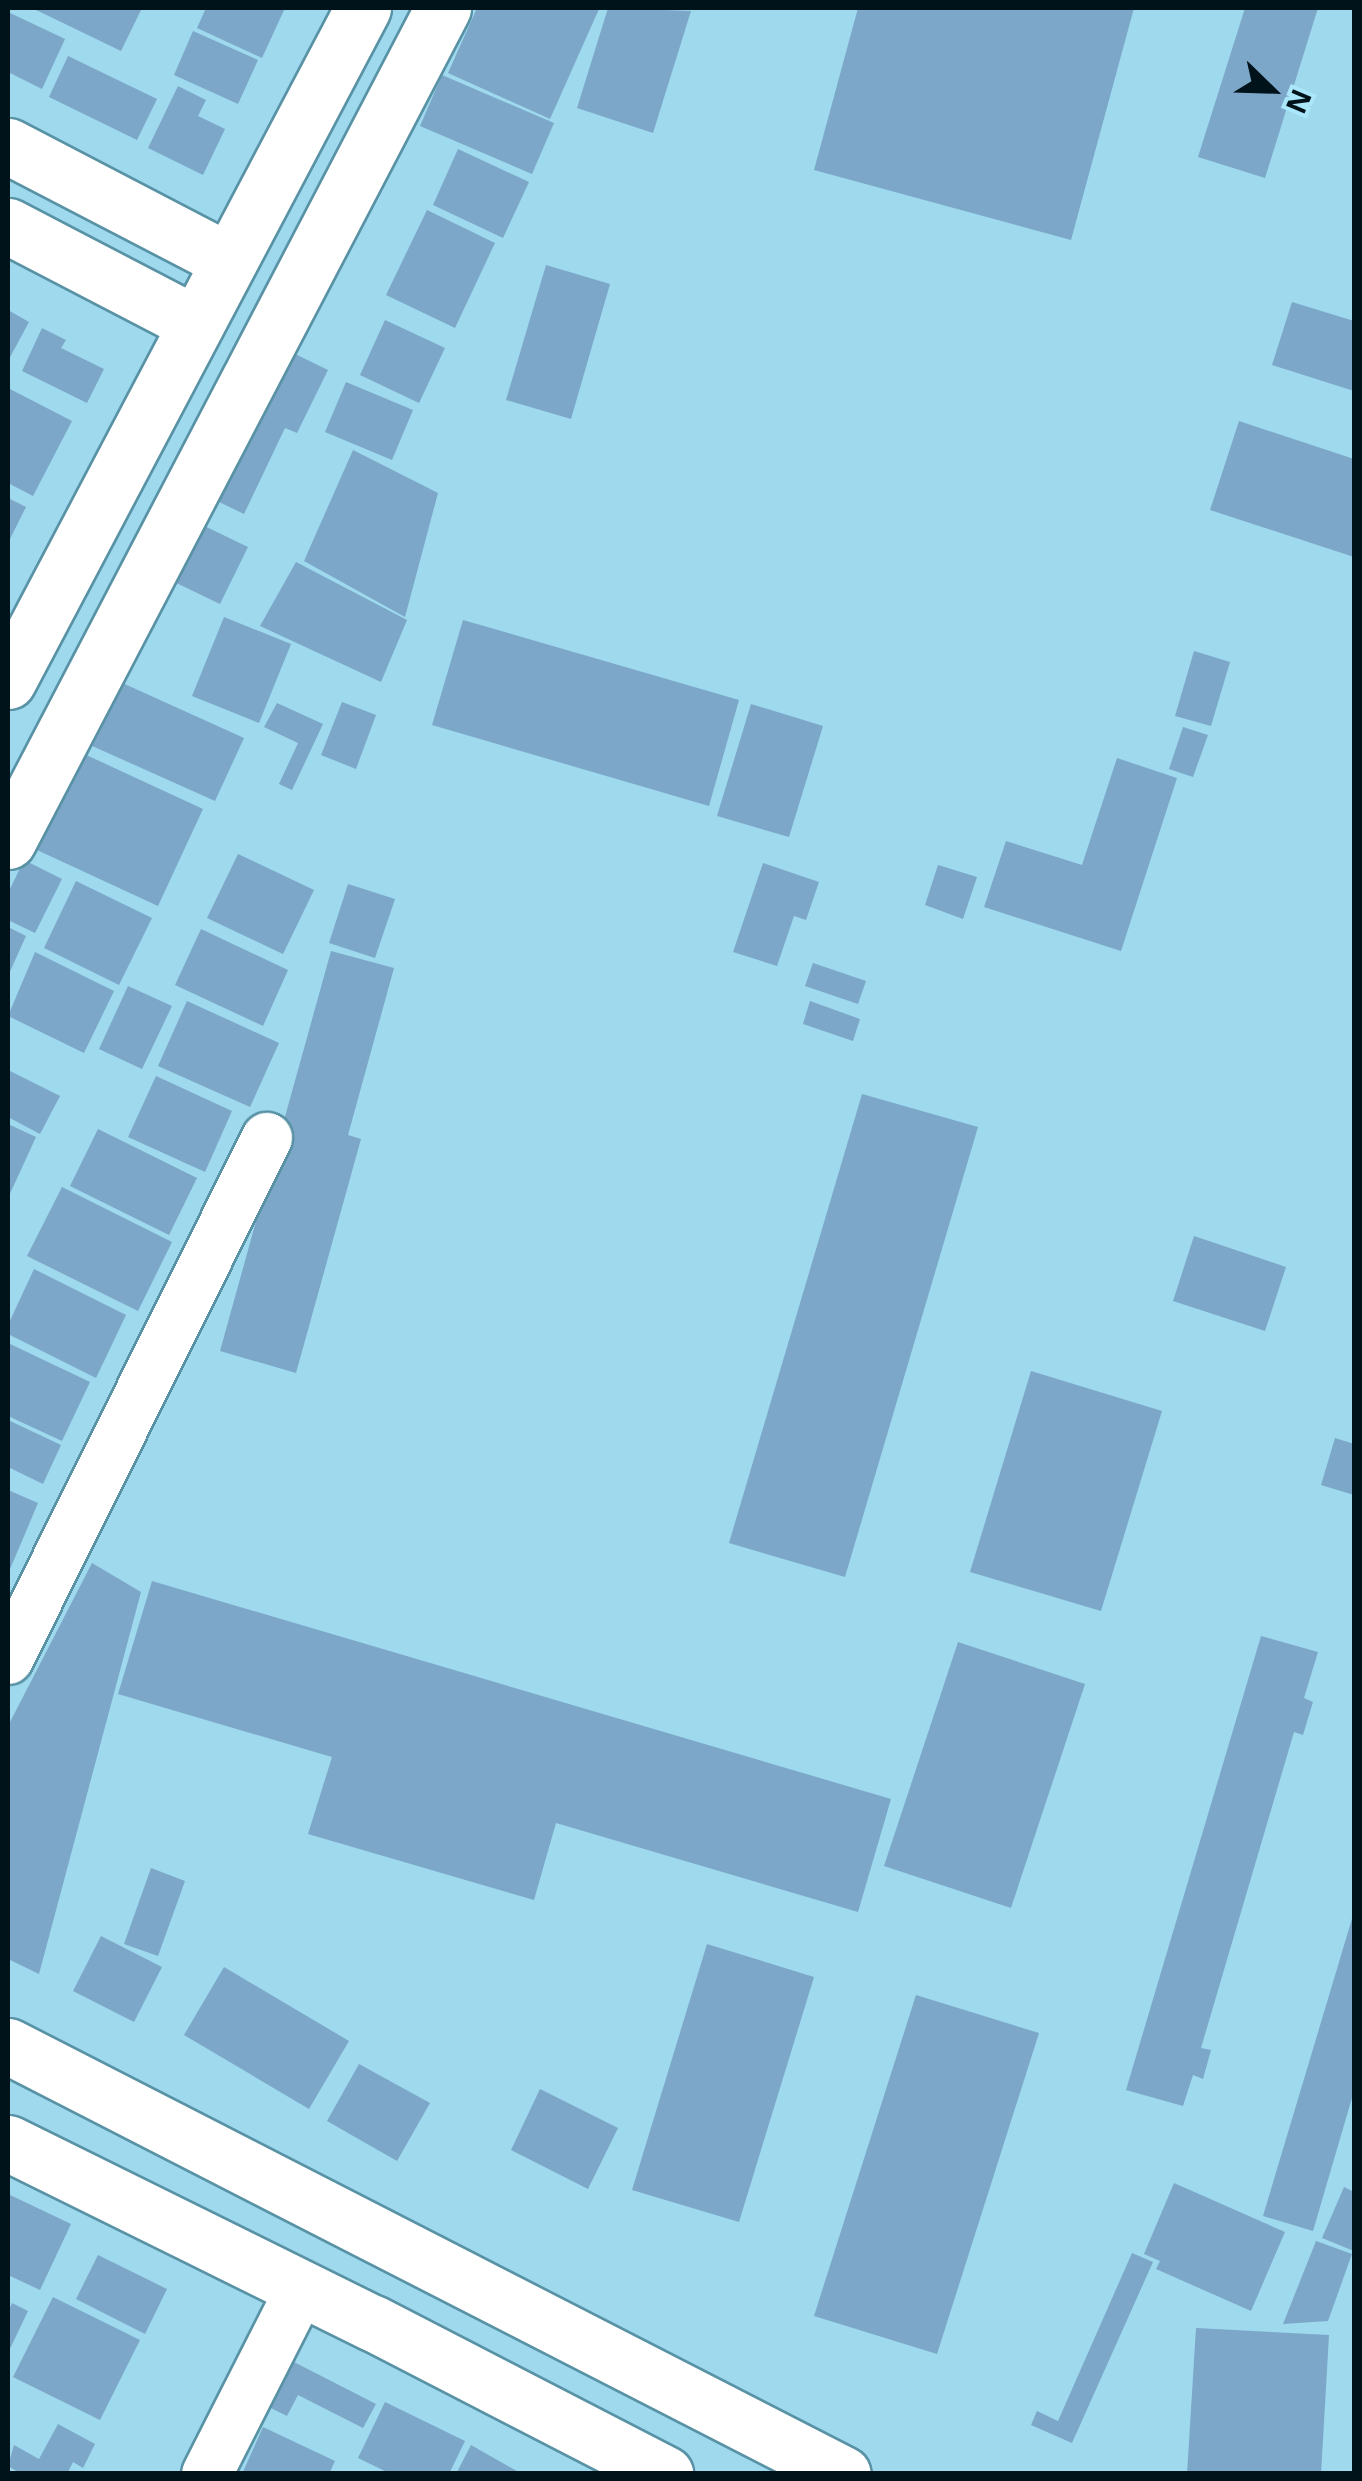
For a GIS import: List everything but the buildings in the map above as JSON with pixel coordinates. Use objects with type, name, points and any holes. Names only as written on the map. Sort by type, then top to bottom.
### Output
[{"type":"main road","points":[[8,681],[363,8]]},
{"type":"main road","points":[[8,841],[443,8]]},
{"type":"main road","points":[[8,146],[229,261]]},
{"type":"main road","points":[[8,226],[196,324]]},
{"type":"main road","points":[[8,2046],[844,2474]]},
{"type":"main road","points":[[8,2143],[300,2289],[634,2466]]},
{"type":"street","points":[[8,1659],[267,1138]]},
{"type":"street","points":[[206,2474],[300,2289]]}]
